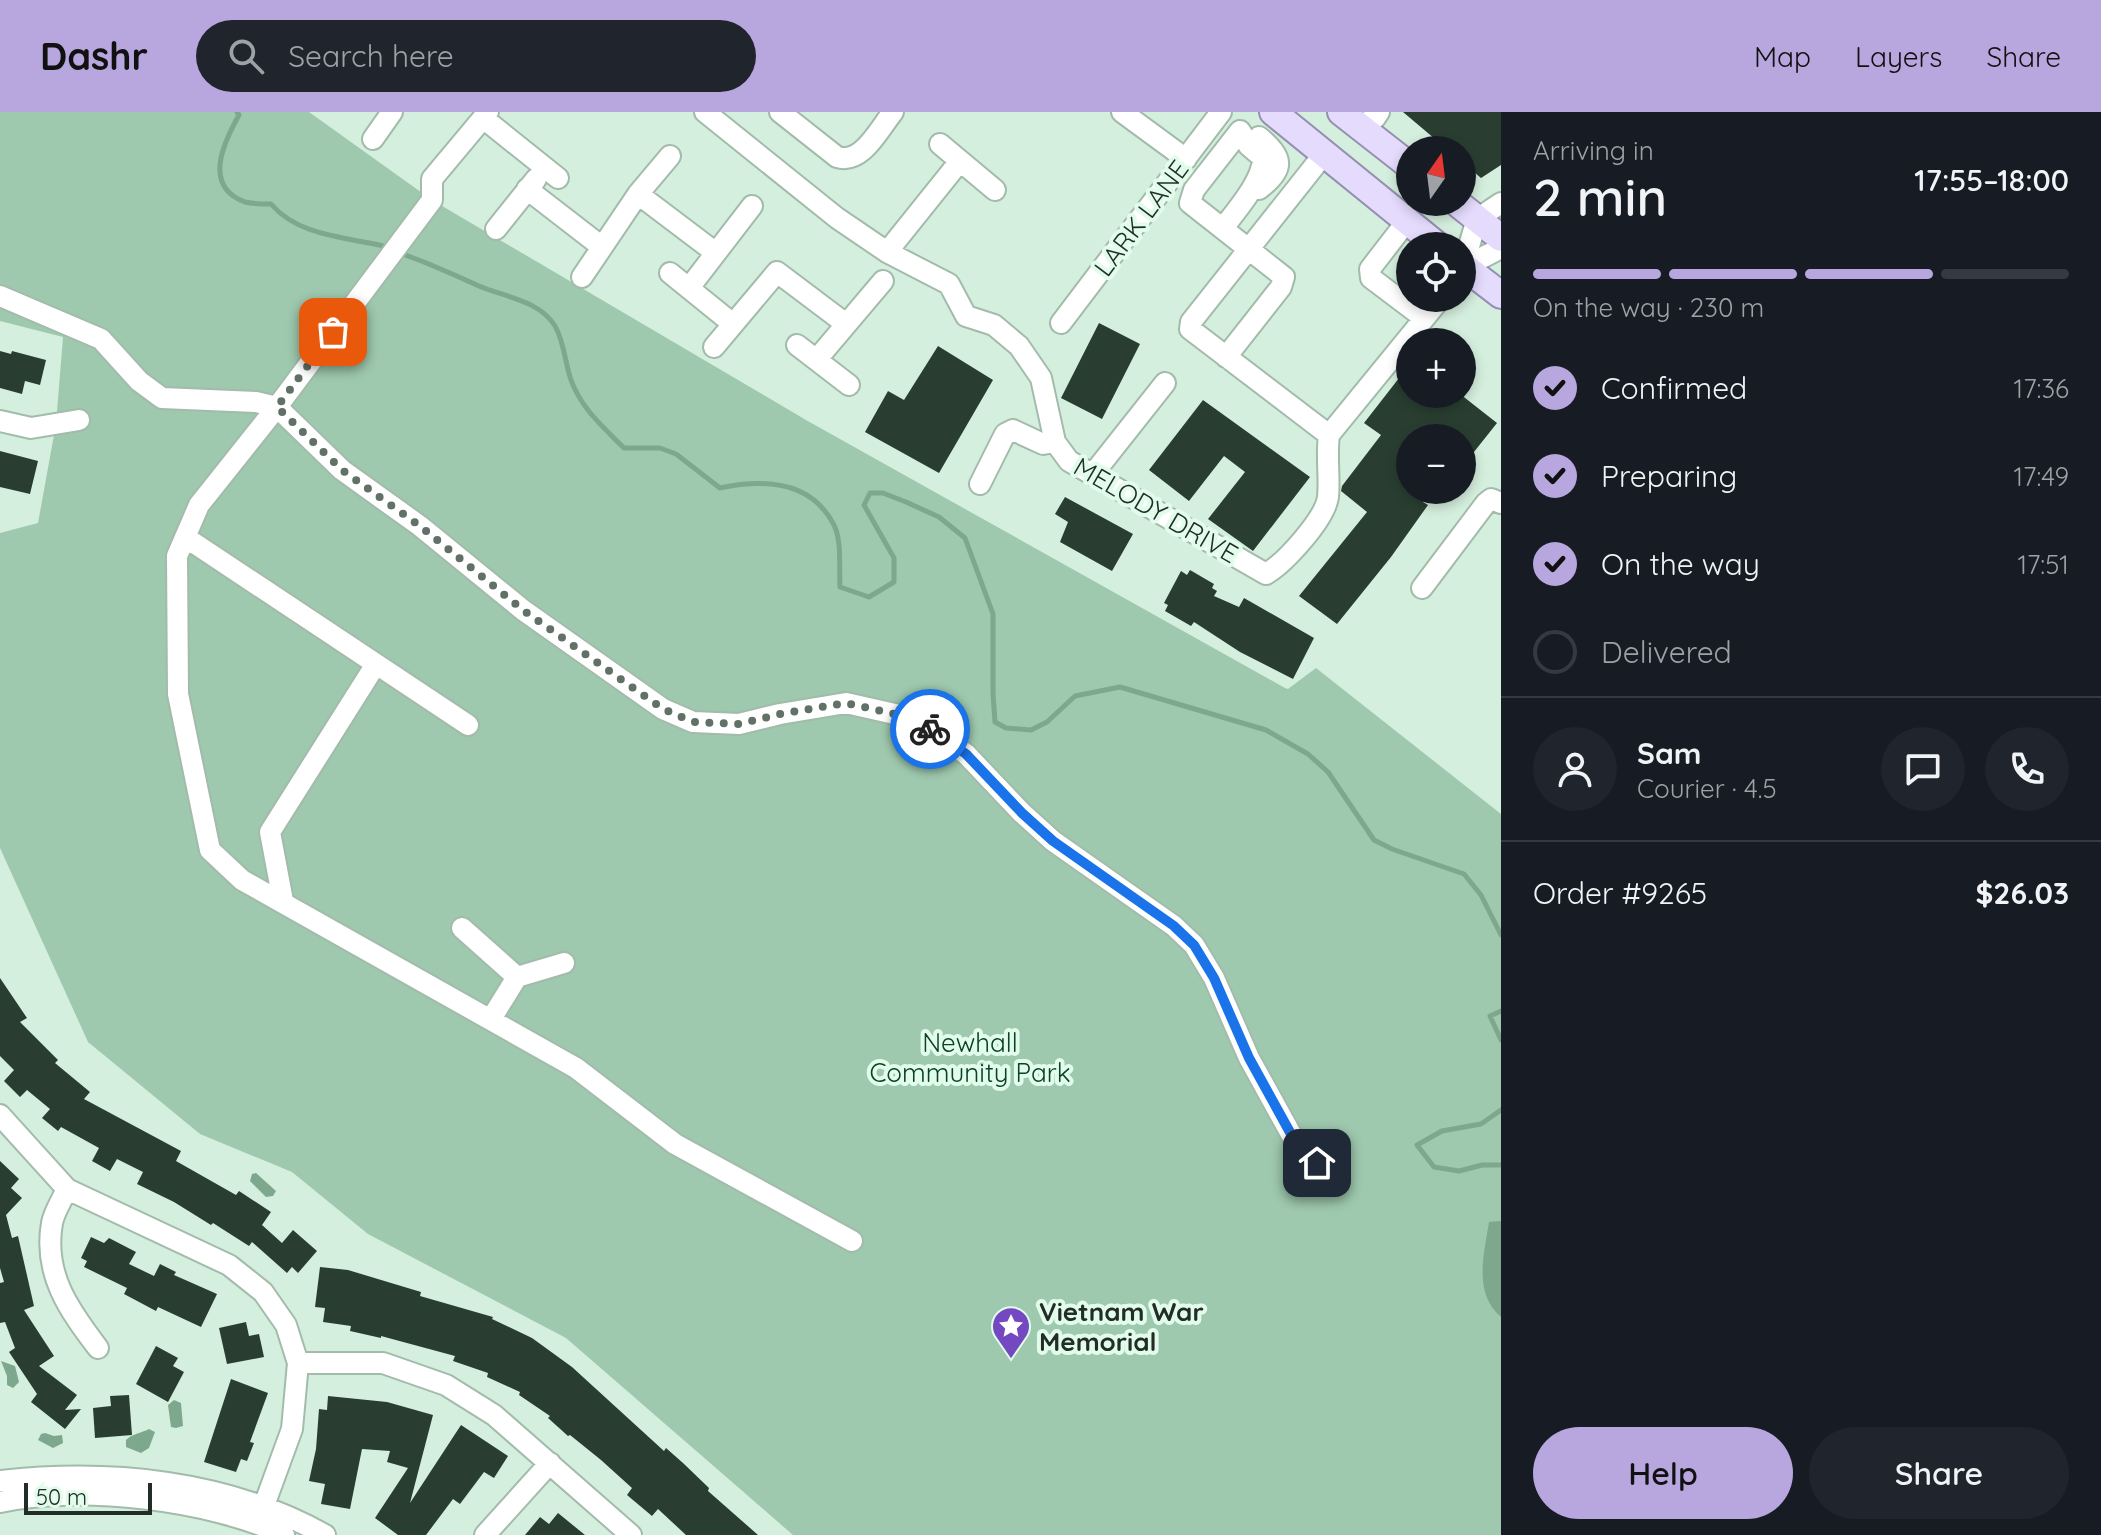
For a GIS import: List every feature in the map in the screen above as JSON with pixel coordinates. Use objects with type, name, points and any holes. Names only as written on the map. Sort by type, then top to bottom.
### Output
[{"type":"main road","points":[[1273,112],[1421,232]]},
{"type":"main road","points":[[1360,116],[1396,152]]},
{"type":"main road","points":[[1473,216],[1501,238]]},
{"type":"main road","points":[[1476,277],[1501,295]]},
{"type":"street","points":[[373,139],[392,112]]},
{"type":"street","name":"MELODY DRIVE","points":[[705,112],[837,218],[887,252],[949,284],[966,316],[994,325],[1019,346],[1041,378],[1055,442],[1069,461],[1266,574],[1277,568],[1319,519],[1328,500],[1326,454],[1329,435]]},
{"type":"street","points":[[780,112],[837,157],[847,161],[858,156],[893,112]]},
{"type":"street","points":[[1122,112],[1186,159]]},
{"type":"street","name":"LARK LANE","points":[[1061,323],[1221,112]]},
{"type":"street","points":[[496,229],[527,189],[552,172],[486,115],[432,179],[432,200],[277,407],[199,505],[177,556],[178,694],[210,850],[242,880],[576,1068],[675,1144],[852,1241]]},
{"type":"street","points":[[1223,228],[1251,191],[1254,179],[1263,167],[1263,158],[1249,146],[1240,131],[1194,190],[1190,203],[1284,277],[1281,287],[1226,357]]},
{"type":"street","points":[[940,144],[995,190]]},
{"type":"street","points":[[1324,154],[1191,322],[1190,329],[1329,435],[1429,312]]},
{"type":"street","points":[[582,277],[638,194],[670,156]]},
{"type":"street","points":[[887,252],[960,161]]},
{"type":"street","points":[[527,189],[602,247]]},
{"type":"street","points":[[638,194],[716,253]]},
{"type":"street","points":[[1473,232],[1477,219],[1501,203]]},
{"type":"street","points":[[689,288],[752,206]]},
{"type":"street","points":[[1407,221],[1370,274],[1371,278],[1424,318]]},
{"type":"street","points":[[1476,260],[1501,248]]},
{"type":"street","points":[[714,347],[777,272],[846,324]]},
{"type":"street","points":[[670,273],[733,324]]},
{"type":"street","points":[[817,359],[883,281]]},
{"type":"street","points":[[0,296],[101,339],[139,381],[162,398],[256,402],[277,407],[342,470],[420,526],[523,610],[663,709],[693,722],[739,724],[846,703],[917,719],[966,754],[1053,841],[1174,926],[1194,945],[1214,978],[1249,1058],[1297,1145],[1317,1163]]},
{"type":"street","points":[[797,345],[849,385]]},
{"type":"street","points":[[1093,474],[1165,383]]},
{"type":"street","points":[[0,421],[31,428],[79,420]]},
{"type":"street","points":[[980,484],[1005,434],[1013,430],[1043,444],[1055,442]]},
{"type":"street","points":[[1422,588],[1486,503],[1491,499],[1501,503]]},
{"type":"street","points":[[185,537],[468,725]]},
{"type":"street","points":[[283,901],[270,832],[376,664]]},
{"type":"street","points":[[462,928],[517,977]]},
{"type":"street","points":[[491,1019],[517,977],[564,963]]},
{"type":"street","points":[[0,1115],[67,1189],[229,1265],[263,1292],[279,1314],[286,1325],[298,1363],[292,1429],[261,1515]]},
{"type":"street","points":[[67,1189],[52,1221],[49,1257],[68,1309],[98,1348]]},
{"type":"street","points":[[298,1363],[383,1363],[446,1385],[494,1415],[631,1535]]},
{"type":"street","points":[[485,1535],[550,1463]]},
{"type":"street","points":[[0,1481],[92,1476],[148,1479],[209,1491],[261,1515],[325,1535]]},
{"type":"street","points":[[0,1502],[88,1495],[155,1500],[261,1515],[284,1535]]},
{"type":"green space","name":"Newhall Community Park","points":[[0,112],[309,112],[432,200],[806,420],[1285,688],[1288,689],[1316,668],[1501,814],[1501,1535],[793,1535],[566,1338],[368,1234],[292,1172],[200,1134],[88,1042],[0,848],[0,533],[38,523],[56,424],[63,337],[0,321]]},
{"type":"shaded area","points":[[256,1173],[276,1191],[273,1196],[266,1197],[250,1181],[252,1174]]},
{"type":"shaded area","points":[[1501,1221],[1501,1317],[1487,1297],[1483,1273],[1489,1222]]},
{"type":"shaded area","points":[[1,1361],[15,1366],[19,1382],[13,1388],[7,1385]]},
{"type":"shaded area","points":[[174,1400],[181,1403],[183,1426],[176,1428],[171,1427],[168,1405]]},
{"type":"shaded area","points":[[149,1429],[155,1432],[149,1448],[141,1453],[126,1447],[128,1438]]},
{"type":"shaded area","points":[[45,1433],[62,1435],[63,1443],[53,1448],[38,1440]]},
{"type":"building","points":[[1403,112],[1501,112],[1501,165],[1481,178],[1476,174],[1476,136],[1431,136]]},
{"type":"building","points":[[1099,323],[1140,344],[1102,419],[1061,398]]},
{"type":"building","points":[[938,346],[993,380],[939,473],[865,432],[888,391],[904,400]]},
{"type":"building","points":[[0,351],[46,360],[40,385],[25,381],[22,394],[0,388]]},
{"type":"building","points":[[1396,382],[1396,408],[1476,407],[1497,423],[1476,449],[1476,424],[1396,424],[1396,504],[1428,505],[1337,624],[1299,596],[1367,512],[1341,491],[1381,435],[1364,423]]},
{"type":"building","points":[[1203,400],[1310,477],[1253,551],[1208,519],[1245,472],[1224,456],[1189,501],[1149,470]]},
{"type":"building","points":[[0,451],[38,461],[30,494],[0,487]]},
{"type":"building","points":[[1065,497],[1133,534],[1112,571],[1060,542],[1068,522],[1055,514]]},
{"type":"building","points":[[1190,570],[1214,584],[1212,588],[1217,591],[1214,596],[1239,607],[1244,598],[1314,638],[1293,679],[1240,652],[1194,622],[1191,626],[1165,611],[1168,605],[1164,603],[1181,571],[1187,575]]},
{"type":"building","points":[[0,978],[27,1018],[20,1022],[58,1060],[55,1063],[90,1092],[84,1099],[181,1151],[176,1161],[236,1195],[239,1191],[271,1212],[262,1225],[282,1243],[293,1230],[317,1251],[298,1273],[292,1267],[287,1273],[252,1242],[249,1246],[213,1223],[211,1225],[137,1184],[143,1172],[117,1159],[110,1171],[92,1161],[99,1148],[61,1127],[58,1131],[42,1118],[50,1109],[27,1090],[20,1097],[4,1081],[14,1070],[0,1056]]},
{"type":"building","points":[[0,1161],[19,1179],[11,1188],[22,1198],[6,1215],[12,1238],[18,1236],[34,1306],[24,1310],[54,1356],[39,1366],[77,1395],[65,1410],[81,1409],[65,1429],[31,1402],[37,1394],[9,1352],[15,1348],[5,1322],[0,1323],[0,1283],[4,1282],[0,1268]]},
{"type":"building","points":[[91,1237],[104,1243],[109,1238],[136,1252],[129,1264],[154,1276],[160,1264],[176,1272],[174,1275],[217,1294],[201,1327],[158,1307],[156,1311],[124,1294],[127,1288],[84,1267],[87,1261],[81,1258]]},
{"type":"building","points":[[320,1267],[348,1270],[421,1292],[420,1296],[493,1317],[532,1338],[572,1367],[664,1451],[666,1448],[758,1535],[686,1535],[658,1509],[652,1516],[627,1495],[632,1488],[601,1460],[568,1436],[548,1418],[550,1416],[519,1395],[520,1392],[487,1377],[488,1373],[453,1361],[455,1356],[350,1331],[351,1326],[323,1322],[325,1308],[315,1307]]},
{"type":"building","points":[[246,1322],[249,1336],[259,1334],[264,1357],[227,1364],[219,1328]]},
{"type":"building","points":[[156,1346],[178,1358],[173,1366],[184,1372],[168,1402],[136,1384]]},
{"type":"building","points":[[231,1379],[268,1393],[250,1442],[254,1443],[247,1461],[241,1459],[236,1472],[204,1462]]},
{"type":"building","points":[[129,1395],[132,1435],[95,1438],[93,1408],[111,1406],[110,1396]]},
{"type":"building","points":[[328,1396],[387,1402],[433,1415],[410,1503],[461,1425],[508,1456],[494,1478],[484,1472],[460,1504],[453,1499],[426,1535],[398,1535],[375,1518],[408,1468],[387,1462],[390,1451],[362,1449],[350,1509],[321,1504],[325,1484],[309,1481],[316,1449],[319,1409],[327,1410]]},
{"type":"building","points":[[558,1513],[585,1535],[525,1535],[540,1517],[549,1524]]},
{"type":"waterway","points":[[237,112],[239,115],[220,163],[220,175],[232,195],[248,203],[271,204],[282,215],[310,229],[388,247]]},
{"type":"waterway","points":[[405,255],[520,300],[548,317],[558,332],[571,380],[581,399],[593,417],[624,448],[660,448],[676,454],[720,488],[769,484],[799,491],[813,499],[837,531],[840,587],[869,597],[894,582],[894,558],[864,505],[870,493],[883,493],[939,517],[965,538],[993,614],[995,722],[1006,728],[1031,730],[1047,722],[1075,696],[1120,687],[1266,730],[1308,754],[1328,772],[1374,840],[1464,874],[1481,895],[1501,935]]},
{"type":"waterway","points":[[1501,1011],[1490,1016],[1501,1040]]},
{"type":"waterway","points":[[1501,1110],[1481,1124],[1442,1131],[1417,1145],[1434,1167],[1459,1171],[1482,1165],[1501,1165]]},
{"type":"way so far","points":[[333,332],[277,407],[342,470],[420,526],[523,610],[663,709],[693,722],[739,724],[846,703],[917,719],[930,729]]},
{"type":"place","name":"Vietnam War Memorial","points":[[1011,1360]]},
{"type":"route","points":[[930,729],[966,754],[1053,841],[1174,926],[1194,945],[1214,978],[1249,1058],[1297,1145],[1317,1163]]}]
